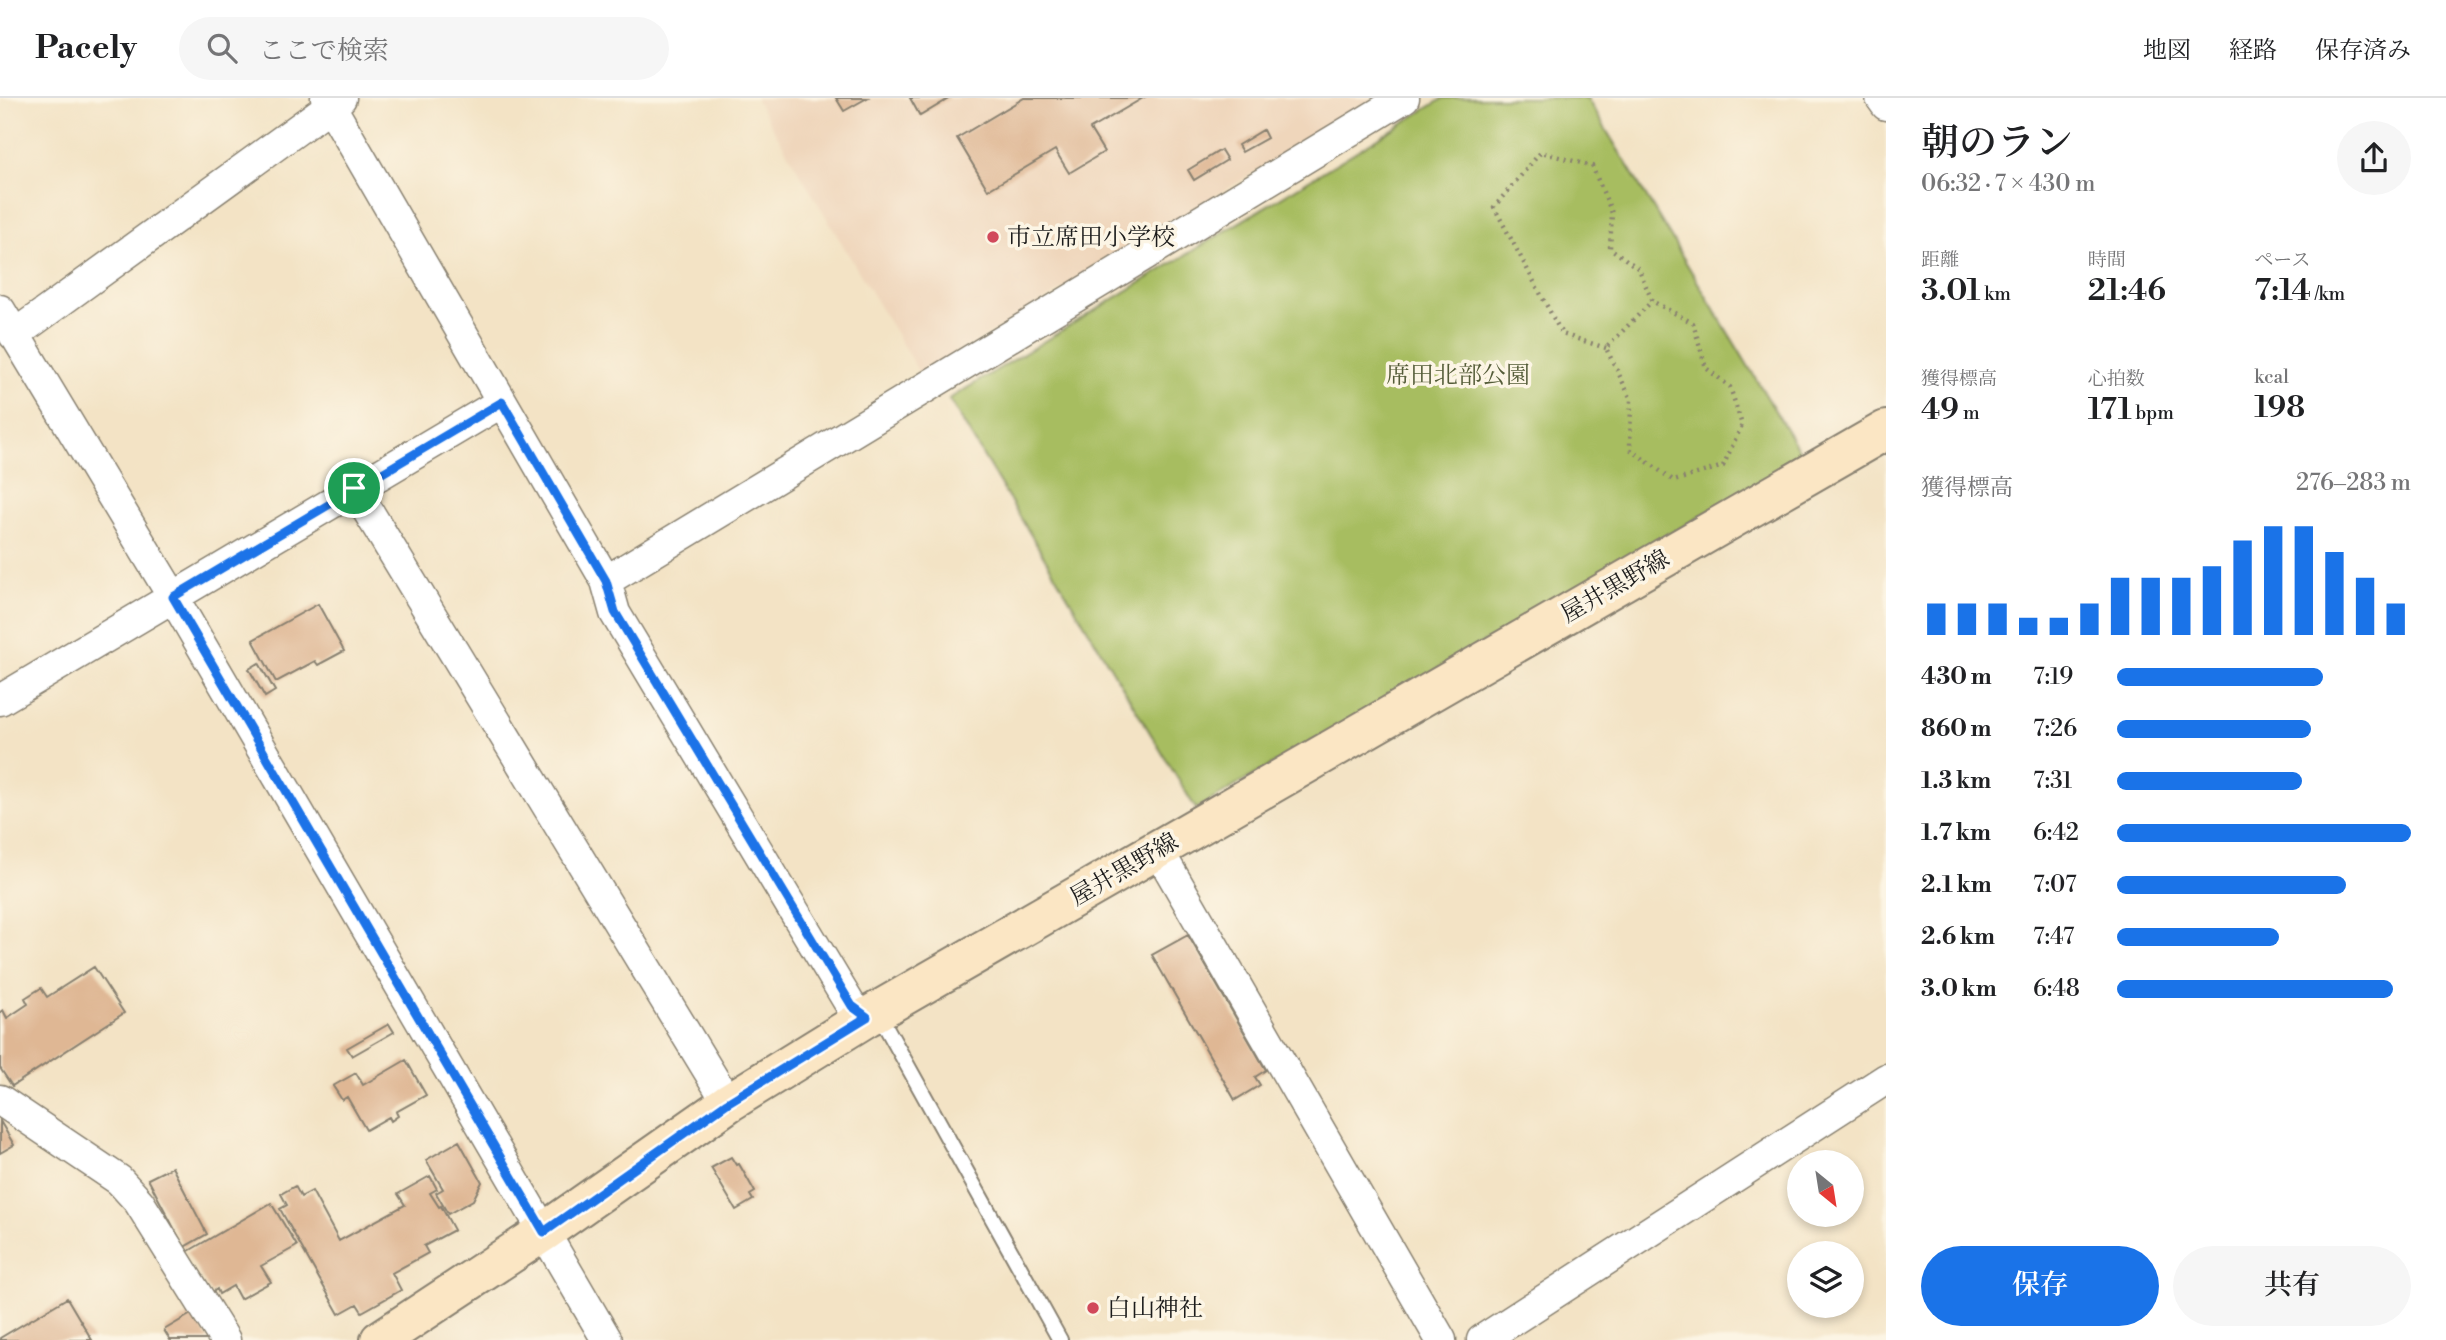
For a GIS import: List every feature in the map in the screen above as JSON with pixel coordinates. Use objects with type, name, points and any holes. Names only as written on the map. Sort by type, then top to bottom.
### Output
[{"type":"main road","name":"屋井黒野線","points":[[380,1340],[544,1232],[727,1103],[867,1017],[1886,430]]},
{"type":"street","points":[[606,581],[1404,98]]},
{"type":"street","points":[[1881,98],[1886,104]]},
{"type":"street","points":[[607,1340],[173,597],[7,322],[332,100],[606,581],[615,612],[852,1006],[867,1017]]},
{"type":"street","points":[[0,700],[502,402]]},
{"type":"street","points":[[354,488],[727,1103]]},
{"type":"street","points":[[1158,849],[1441,1340]]},
{"type":"street","points":[[1482,1340],[1886,1079]]},
{"type":"street","points":[[0,1100],[119,1180],[139,1202],[225,1340]]},
{"type":"lane","points":[[867,1017],[886,1027],[1060,1340]]},
{"type":"path","points":[[1541,152],[1592,166],[1612,213],[1610,248],[1639,269],[1652,301],[1693,323],[1706,368],[1730,387],[1742,425],[1723,466],[1674,481],[1630,449],[1631,399],[1606,348],[1562,334],[1494,207],[1541,152]]},
{"type":"path","points":[[1606,348],[1652,301]]},
{"type":"shaded area","name":"市立席田小学校","points":[[755,98],[1375,98],[921,376]]},
{"type":"green space","name":"席田北部公園","points":[[1444,98],[1587,98],[1803,457],[1196,809],[949,399]]},
{"type":"building","points":[[836,98],[867,98],[844,111]]},
{"type":"building","points":[[910,98],[950,98],[920,116]]},
{"type":"building","points":[[1024,98],[1143,98],[1090,129],[1104,152],[1069,173],[1055,150],[988,190],[957,138]]},
{"type":"building","points":[[1263,130],[1267,138],[1242,152],[1238,145]]},
{"type":"building","points":[[1221,150],[1227,160],[1194,180],[1188,170]]},
{"type":"building","points":[[318,604],[344,651],[318,665],[315,661],[276,682],[253,640]]},
{"type":"building","points":[[259,663],[275,691],[265,697],[249,669]]},
{"type":"building","points":[[1188,935],[1266,1070],[1255,1077],[1260,1085],[1235,1100],[1152,955]]},
{"type":"building","points":[[94,967],[124,1013],[12,1086],[0,1068],[0,1012],[3,1010],[7,1018],[28,1004],[25,998],[41,988],[47,997]]},
{"type":"building","points":[[389,1024],[394,1032],[352,1056],[347,1048]]},
{"type":"building","points":[[406,1060],[426,1095],[396,1112],[398,1116],[391,1121],[389,1117],[366,1130],[347,1097],[342,1100],[333,1086],[356,1073],[363,1085]]},
{"type":"building","points":[[0,1121],[14,1145],[0,1153]]},
{"type":"building","points":[[459,1141],[482,1182],[473,1200],[448,1214],[436,1193],[443,1189],[426,1160]]},
{"type":"building","points":[[731,1157],[736,1165],[739,1164],[755,1192],[750,1195],[753,1200],[736,1210],[711,1168]]},
{"type":"building","points":[[172,1167],[207,1234],[184,1247],[148,1179]]},
{"type":"building","points":[[430,1176],[437,1189],[430,1193],[439,1207],[441,1206],[454,1230],[424,1246],[428,1253],[392,1273],[401,1290],[362,1312],[357,1304],[339,1314],[280,1209],[287,1205],[281,1194],[295,1186],[301,1197],[312,1191],[339,1241],[405,1205],[398,1194]]},
{"type":"building","points":[[271,1203],[297,1246],[261,1266],[271,1282],[240,1299],[233,1286],[219,1294],[217,1289],[211,1293],[187,1252]]},
{"type":"building","points":[[67,1298],[92,1340],[0,1340],[0,1338]]},
{"type":"building","points":[[193,1313],[208,1340],[170,1340],[164,1330]]},
{"type":"place","name":"市立席田小学校","points":[[993,237]]},
{"type":"place","name":"白山神社","points":[[1093,1308]]},
{"type":"route","points":[[502,402],[606,581],[615,612],[852,1006],[867,1017],[727,1103],[544,1232],[173,597],[354,488],[502,402]]}]
